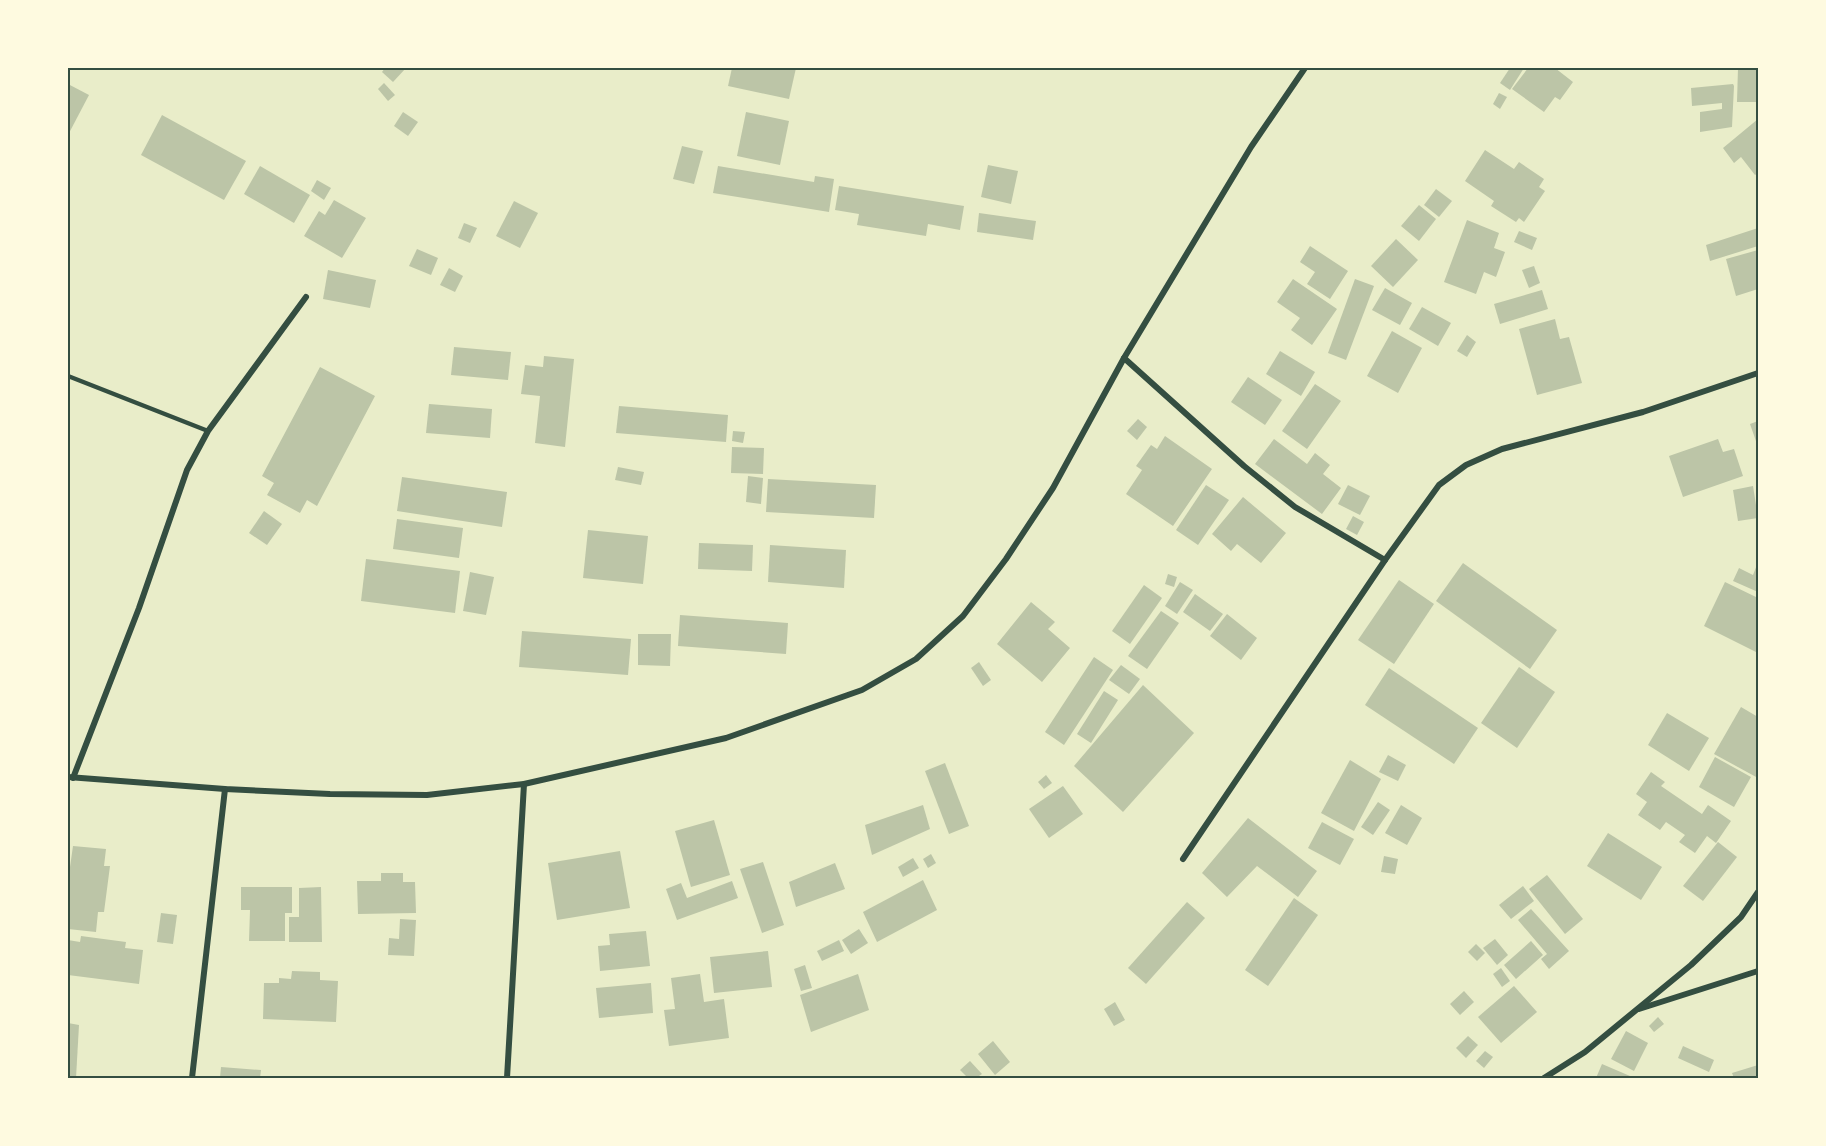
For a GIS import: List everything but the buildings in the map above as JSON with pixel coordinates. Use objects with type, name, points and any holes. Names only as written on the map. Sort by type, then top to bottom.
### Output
[{"type":"street","points":[[306,297],[208,430],[187,470],[139,608],[70,778],[330,794],[428,795],[524,784],[726,738],[862,690],[916,659],[963,616],[1006,559],[1053,488],[1125,358],[1251,147],[1305,68]]},
{"type":"street","points":[[1125,358],[1244,466],[1295,507],[1385,560]]},
{"type":"street","points":[[1183,859],[1385,560],[1439,485],[1466,465],[1502,449],[1643,412],[1758,373]]},
{"type":"street","points":[[507,1078],[524,784]]},
{"type":"street","points":[[192,1078],[225,789]]},
{"type":"street","points":[[1544,1078],[1585,1052],[1691,965],[1741,917],[1758,892]]},
{"type":"street","points":[[1635,1010],[1758,971]]},
{"type":"lane","points":[[68,376],[208,430]]}]
